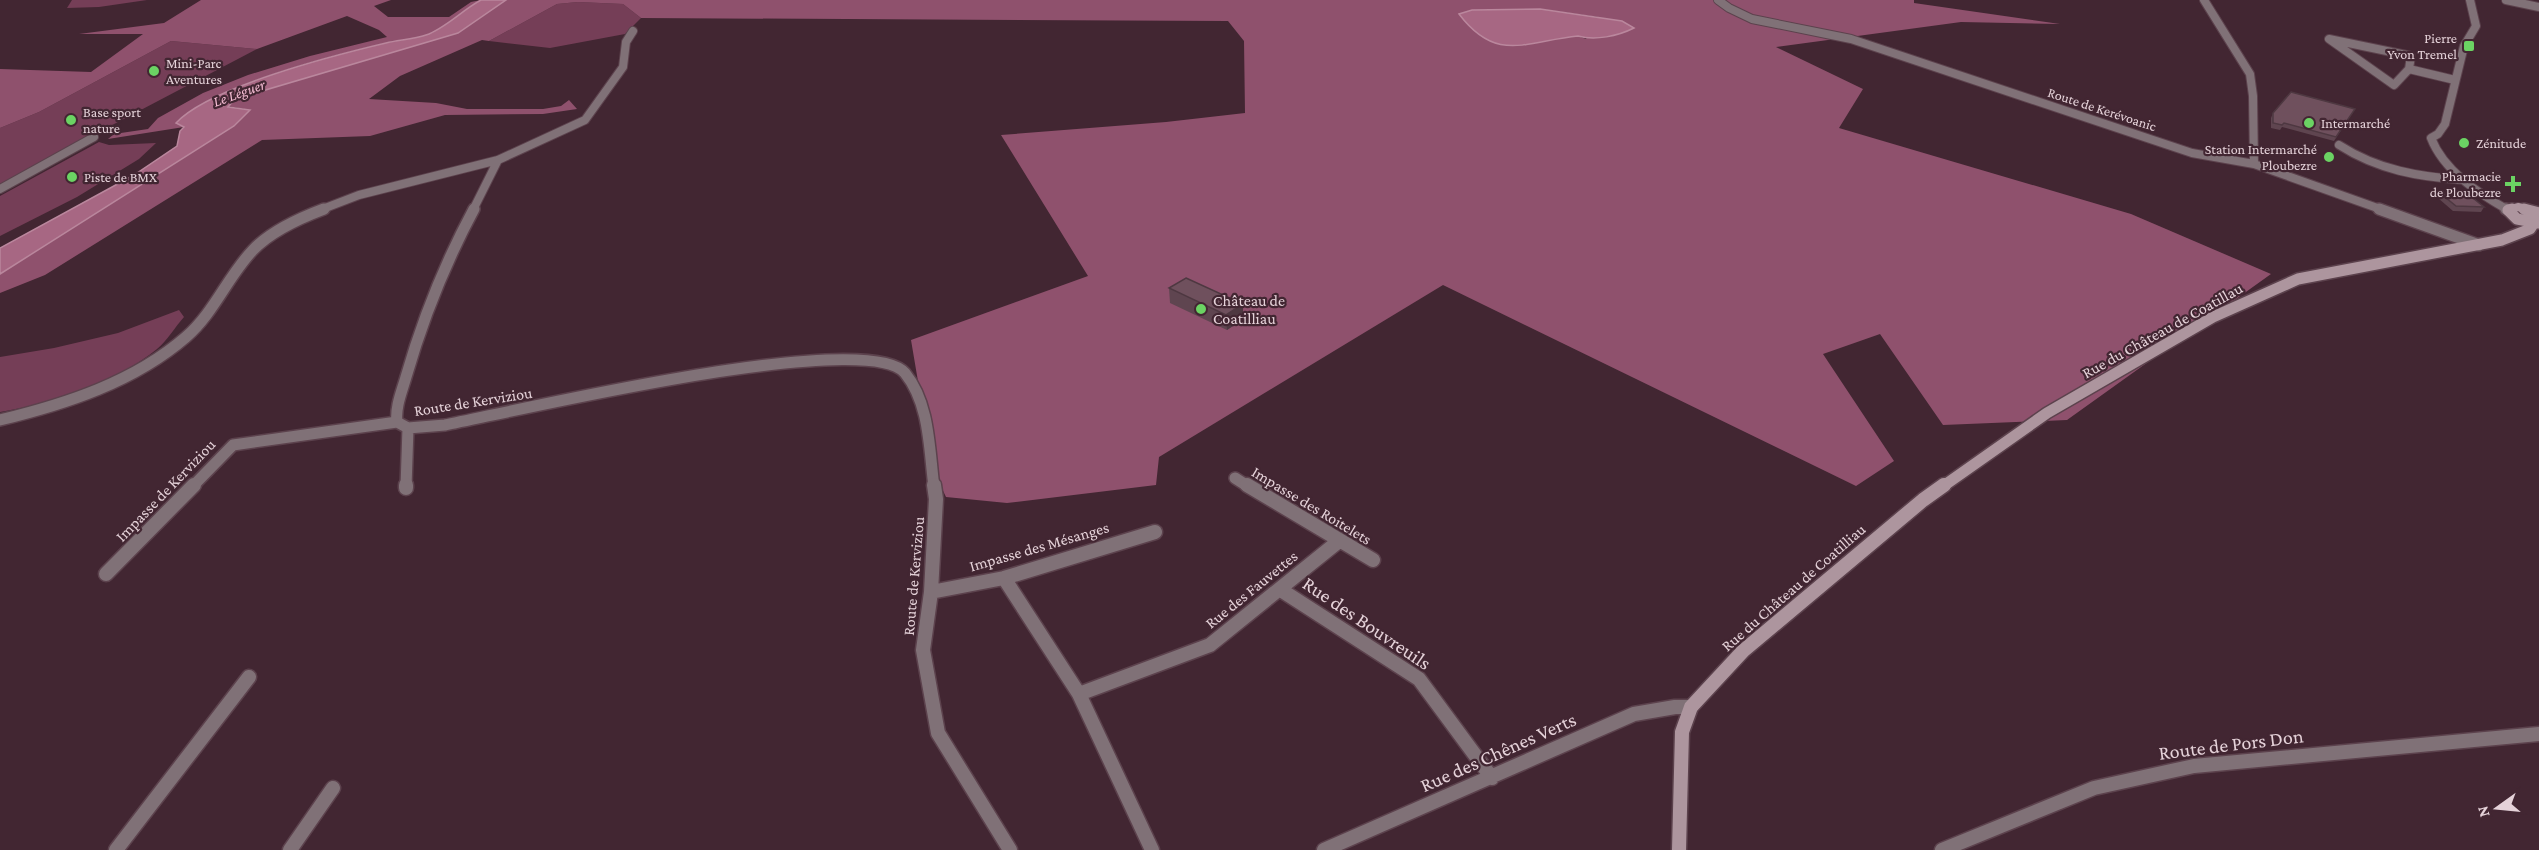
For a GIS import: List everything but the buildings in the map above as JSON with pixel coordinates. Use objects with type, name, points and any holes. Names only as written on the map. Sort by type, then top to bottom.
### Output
[{"type":"main road","points":[[2536,209],[2513,208],[2520,234],[2530,230],[2537,223]]},
{"type":"main road","points":[[2517,219],[2537,223]]},
{"type":"main road","name":"Rue du Château de Coatillau","points":[[1923,500],[2047,413],[2213,317],[2298,279],[2479,245],[2520,234]]},
{"type":"main road","name":"Rue du Château de Coatilliau","points":[[1691,707],[1743,651],[1923,500]]},
{"type":"main road","points":[[1679,850],[1682,732],[1691,707]]},
{"type":"street","name":"Route de Kerévoanic","points":[[1718,0],[1729,10],[1751,20],[1816,30],[1851,39],[2169,146],[2192,153],[2254,164],[2479,245]]},
{"type":"street","points":[[2204,0],[2250,74],[2253,85],[2254,164]]},
{"type":"street","points":[[2470,0],[2476,26],[2464,46],[2445,124],[2438,134],[2431,138],[2438,155],[2465,180],[2481,192],[2513,208]]},
{"type":"street","points":[[2506,0],[2539,7]]},
{"type":"street","points":[[0,420],[81,397],[147,366],[187,336],[207,314],[253,250],[303,217],[359,195],[498,160],[585,120],[623,67],[626,42],[633,31]]},
{"type":"street","points":[[2329,39],[2411,56],[2409,69],[2394,85],[2329,39]]},
{"type":"street","points":[[2409,69],[2455,80]]},
{"type":"street","points":[[0,189],[94,137]]},
{"type":"street","points":[[2339,145],[2365,161],[2400,172],[2425,177],[2465,180]]},
{"type":"street","name":"Route de Kerviziou","points":[[498,160],[432,298],[396,414],[403,425],[468,421],[732,368],[804,360],[856,358],[895,365],[905,373],[923,406],[936,499],[931,592],[923,650],[938,733],[1010,850]]},
{"type":"street","points":[[403,425],[406,488]]},
{"type":"street","name":"Impasse de Kerviziou","points":[[106,574],[233,445],[403,425]]},
{"type":"street","name":"Impasse des Roitelets","points":[[1235,478],[1373,560]]},
{"type":"street","name":"Impasse des Mésanges","points":[[931,592],[1004,578],[1155,532]]},
{"type":"street","name":"Rue des Fauvettes","points":[[1078,694],[1210,645],[1339,541]]},
{"type":"street","points":[[1004,578],[1078,694],[1152,850]]},
{"type":"street","name":"Rue des Bouvreuils","points":[[1281,590],[1419,679],[1492,778]]},
{"type":"street","points":[[116,850],[249,677]]},
{"type":"street","name":"Rue des Chênes Verts","points":[[1324,850],[1634,714],[1675,706],[1691,707]]},
{"type":"street","name":"Route de Pors Don","points":[[1942,850],[1966,846],[2094,788],[2194,766],[2539,734]]},
{"type":"street","points":[[290,850],[333,788]]},
{"type":"shaded area","points":[[72,0],[147,0],[99,7],[67,8]]},
{"type":"shaded area","points":[[201,0],[391,0],[374,6],[388,17],[449,17],[471,2],[481,0],[426,35],[337,55],[244,85],[193,110],[177,123],[184,127],[108,139],[114,134],[148,129],[158,118],[203,93],[248,75],[310,56],[387,37],[379,30],[347,16],[257,49],[171,41],[39,112],[0,128],[0,69],[91,72],[143,34],[79,34],[164,23]]},
{"type":"shaded area","points":[[506,0],[1914,0],[1914,3],[2060,24],[1961,22],[1776,47],[1863,89],[1839,128],[2131,214],[2271,274],[2067,420],[1943,425],[1880,334],[1823,354],[1894,461],[1856,486],[1443,285],[1159,457],[1156,485],[1007,503],[946,497],[933,470],[911,340],[1088,276],[1001,135],[1166,122],[1245,113],[1244,41],[1228,21],[641,18],[623,4],[578,2],[557,4],[489,41],[482,40],[400,76],[369,99],[436,103],[467,109],[543,109],[561,106],[569,100],[577,109],[543,114],[445,115],[370,136],[262,140],[45,275],[0,293],[0,274],[234,126],[250,110],[227,106],[235,99],[458,33]],"holes":[[[1540,9],[1598,17],[1586,39],[1578,36],[1566,37],[1472,10]]]},
{"type":"shaded area","points":[[578,2],[623,4],[641,18],[625,34],[550,48],[489,41],[557,4]]},
{"type":"shaded area","name":"Base sport nature","points":[[171,41],[257,49],[0,184],[0,128],[39,112]]},
{"type":"shaded area","name":"Piste de BMX","points":[[99,142],[109,145],[156,143],[139,159],[77,197],[0,236],[0,196]]},
{"type":"shaded area","points":[[179,310],[184,317],[164,342],[123,372],[62,397],[0,412],[0,357],[54,348],[118,333]]},
{"type":"water","name":"Le Léguer","points":[[481,0],[506,0],[458,33],[235,99],[228,107],[250,110],[234,126],[0,274],[0,248],[134,175],[177,146],[180,131],[184,127],[176,123],[192,110],[216,97],[274,74],[364,48],[426,35]]},
{"type":"water","points":[[1540,9],[1622,21],[1634,28],[1606,37],[1578,36],[1513,46],[1486,39],[1473,30],[1459,14],[1472,10]]},
{"type":"place","name":"Pierre Yvon Tremel","points":[[2469,46]]},
{"type":"place","name":"Mini-Parc Aventures","points":[[154,71]]},
{"type":"place","name":"Base sport nature","points":[[71,120]]},
{"type":"place","name":"Intermarché","points":[[2309,123]]},
{"type":"place","name":"Zénitude","points":[[2464,143]]},
{"type":"place","name":"Station Intermarché Ploubezre","points":[[2329,157]]},
{"type":"place","name":"Piste de BMX","points":[[72,177]]},
{"type":"place","name":"Pharmacie de Ploubezre","points":[[2513,184]]},
{"type":"place","name":"Château de Coatilliau","points":[[1201,309]]}]
